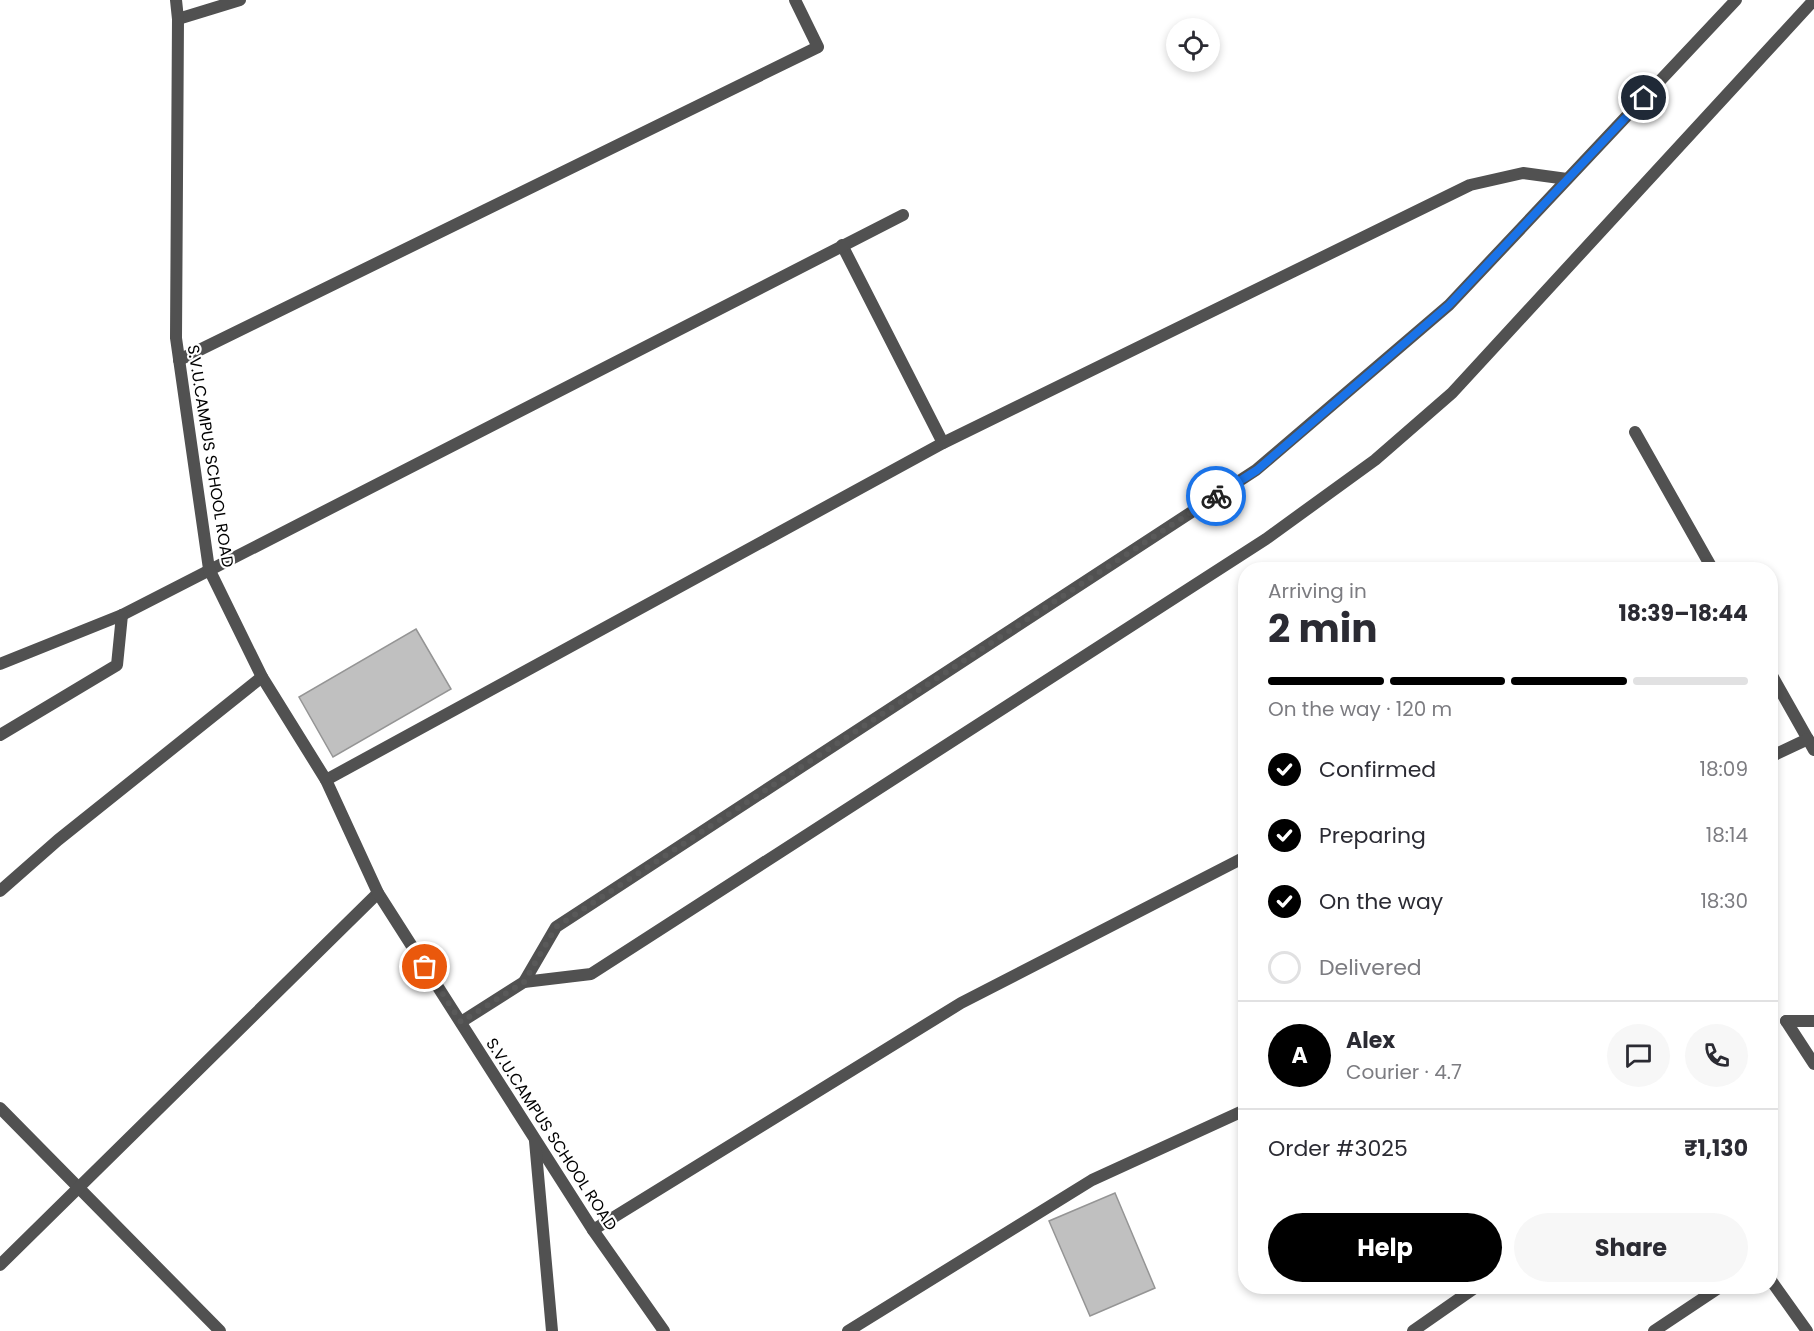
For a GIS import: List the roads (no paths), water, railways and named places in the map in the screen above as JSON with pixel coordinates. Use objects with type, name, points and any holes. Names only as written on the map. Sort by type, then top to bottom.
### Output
[{"type":"street","name":"S.V.U.CAMPUS SCHOOL ROAD","points":[[176,0],[178,19],[176,338],[209,569],[262,677],[326,780],[378,893],[593,1230],[664,1331]]},
{"type":"street","points":[[178,19],[240,0]]},
{"type":"street","points":[[179,360],[818,47],[795,0]]},
{"type":"street","points":[[524,982],[556,927],[1257,470],[1449,305],[1736,0]]},
{"type":"street","points":[[461,1022],[524,982],[591,974],[1266,539],[1375,460],[1452,393],[1814,0]]},
{"type":"street","points":[[326,780],[943,443],[1470,185],[1523,173],[1567,179]]},
{"type":"street","points":[[0,664],[122,615],[903,215]]},
{"type":"street","points":[[842,246],[943,443]]},
{"type":"street","points":[[1635,432],[1708,562]]},
{"type":"street","points":[[0,735],[117,665],[122,615]]},
{"type":"street","points":[[0,891],[58,840],[262,677]]},
{"type":"street","points":[[1778,686],[1811,744],[1778,754]]},
{"type":"street","points":[[593,1230],[961,1003],[1238,861]]},
{"type":"street","points":[[0,1265],[378,893]]},
{"type":"street","points":[[1814,1021],[1786,1022],[1814,1064]]},
{"type":"street","points":[[0,1108],[220,1331]]},
{"type":"street","points":[[848,1331],[1092,1180],[1238,1113]]},
{"type":"street","points":[[534,1136],[552,1331]]},
{"type":"street","points":[[1778,1290],[1807,1331]]},
{"type":"street","points":[[1413,1331],[1466,1294]]},
{"type":"street","points":[[1654,1331],[1710,1294]]}]
